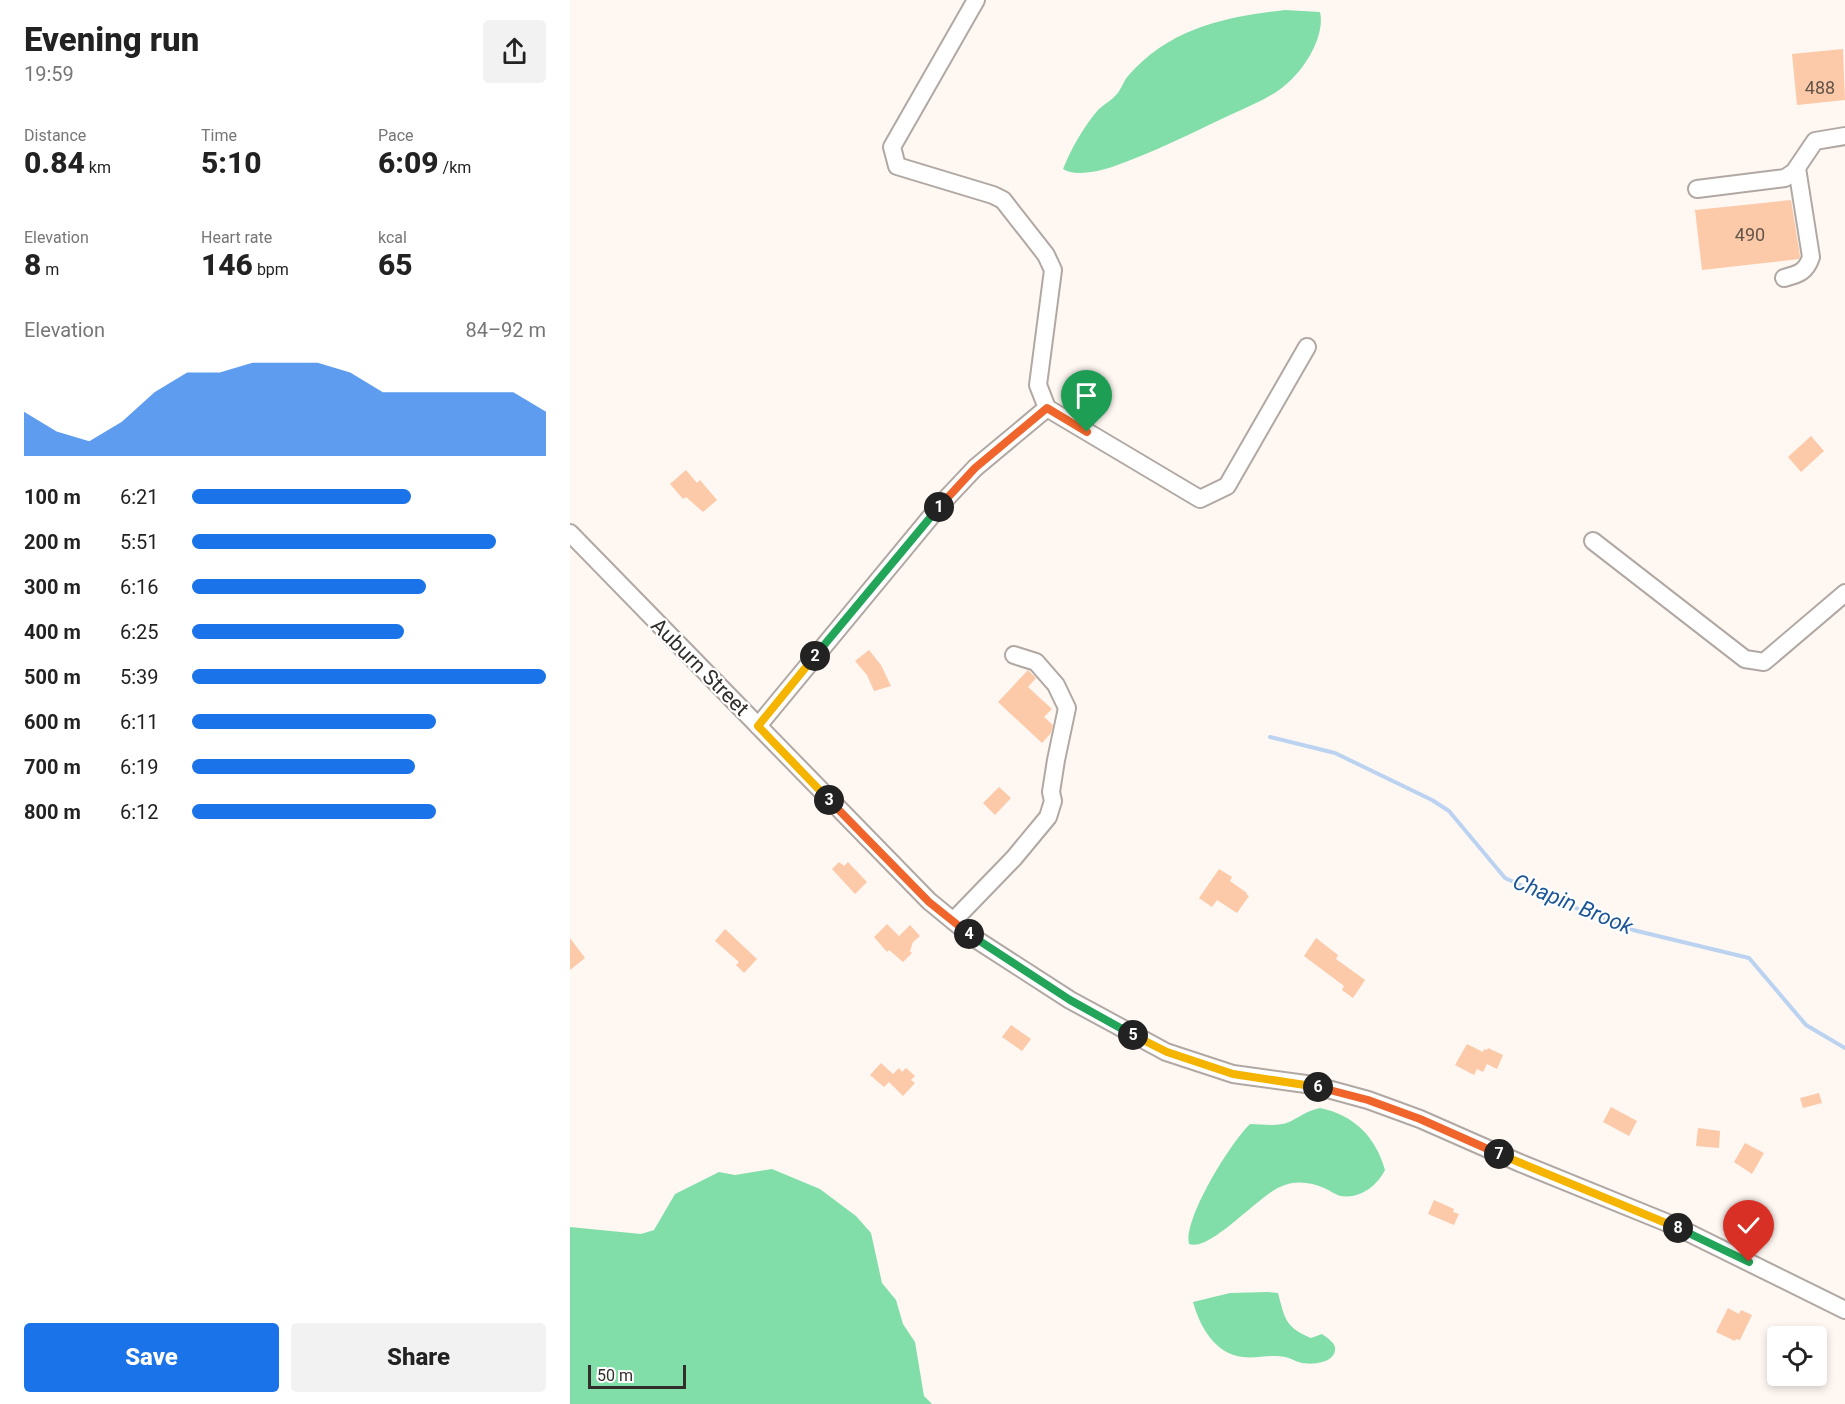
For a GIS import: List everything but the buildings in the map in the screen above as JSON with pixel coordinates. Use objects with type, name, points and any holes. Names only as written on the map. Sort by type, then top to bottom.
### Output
[{"type":"street","points":[[976,0],[892,147],[897,166],[1003,200],[1046,255],[1053,270],[1038,385],[1047,408],[1200,499],[1227,486],[1307,347]]},
{"type":"street","points":[[1697,189],[1785,178],[1797,168],[1815,141],[1845,136]]},
{"type":"street","points":[[1784,278],[1801,274],[1808,266],[1811,257],[1797,168]]},
{"type":"street","points":[[758,726],[943,502],[975,468],[1047,408]]},
{"type":"street","name":"Auburn Street","points":[[570,533],[929,902],[1002,957],[1070,1000],[1167,1052],[1233,1074],[1313,1085],[1368,1100],[1420,1119],[1520,1163],[1675,1226],[1845,1310]]},
{"type":"street","points":[[1593,541],[1745,659],[1764,662],[1845,593]]},
{"type":"street","points":[[953,921],[1014,858],[1048,817],[1053,801],[1051,792],[1067,708],[1056,685],[1036,662],[1014,655]]},
{"type":"green space","points":[[1285,10],[1320,12],[1321,21],[1314,48],[1299,72],[1279,90],[1255,104],[1172,143],[1112,167],[1080,173],[1063,169],[1078,138],[1093,116],[1116,95],[1128,76],[1162,46],[1180,36],[1220,21]]},
{"type":"green space","points":[[1320,1108],[1332,1111],[1353,1122],[1362,1129],[1376,1147],[1385,1170],[1373,1186],[1361,1193],[1348,1196],[1339,1195],[1308,1183],[1285,1185],[1271,1192],[1209,1240],[1189,1244],[1193,1217],[1210,1181],[1250,1124],[1285,1124]]},
{"type":"green space","points":[[772,1169],[820,1189],[856,1216],[871,1233],[882,1283],[896,1300],[903,1324],[915,1342],[924,1396],[932,1404],[570,1404],[570,1227],[641,1234],[654,1230],[675,1194],[719,1172],[735,1175]]},
{"type":"green space","points":[[1230,1293],[1278,1293],[1287,1321],[1296,1330],[1311,1338],[1322,1334],[1332,1341],[1335,1352],[1332,1357],[1323,1362],[1307,1364],[1280,1356],[1233,1355],[1224,1351],[1210,1338],[1193,1302]]},
{"type":"waterway","name":"Chapin Brook","points":[[1270,737],[1335,753],[1432,800],[1449,811],[1505,878],[1633,930],[1749,958],[1806,1025],[1845,1048]]},
{"type":"route","points":[[1087,432],[1047,408],[975,468],[943,502],[758,726],[929,902],[1002,957],[1130,1034],[1167,1052],[1233,1074],[1313,1085],[1368,1100],[1420,1119],[1472,1143],[1675,1226],[1749,1262]]}]
